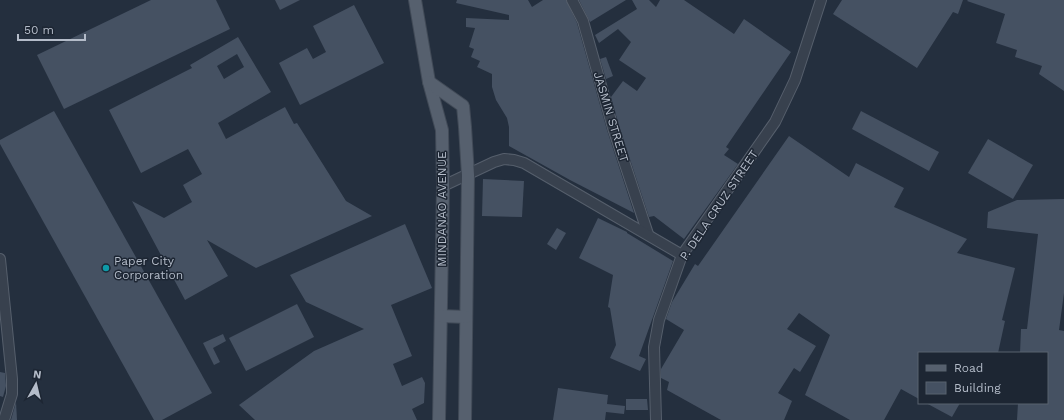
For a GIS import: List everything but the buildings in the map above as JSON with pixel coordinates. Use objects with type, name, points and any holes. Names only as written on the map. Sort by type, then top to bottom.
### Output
[{"type":"main road","name":"MINDANAO AVENUE","points":[[415,0],[429,82],[442,130],[443,186],[439,420]]},
{"type":"main road","name":"MINDANAO AVENUE","points":[[429,82],[463,106],[466,127],[468,175],[465,420]]},
{"type":"main road","points":[[440,316],[466,317]]},
{"type":"street","name":"JASMIN STREET","points":[[572,0],[583,21],[613,128],[648,234]]},
{"type":"street","name":"P. DELA CRUZ STREET","points":[[656,420],[654,346],[659,320],[682,255],[775,122],[795,80],[821,0]]},
{"type":"street","points":[[443,186],[494,162],[504,159],[514,160],[524,163],[682,255]]},
{"type":"street","points":[[0,259],[4,339],[12,379],[12,394],[3,418]]},
{"type":"place","name":"Paper City Corporation","points":[[106,268]]}]
